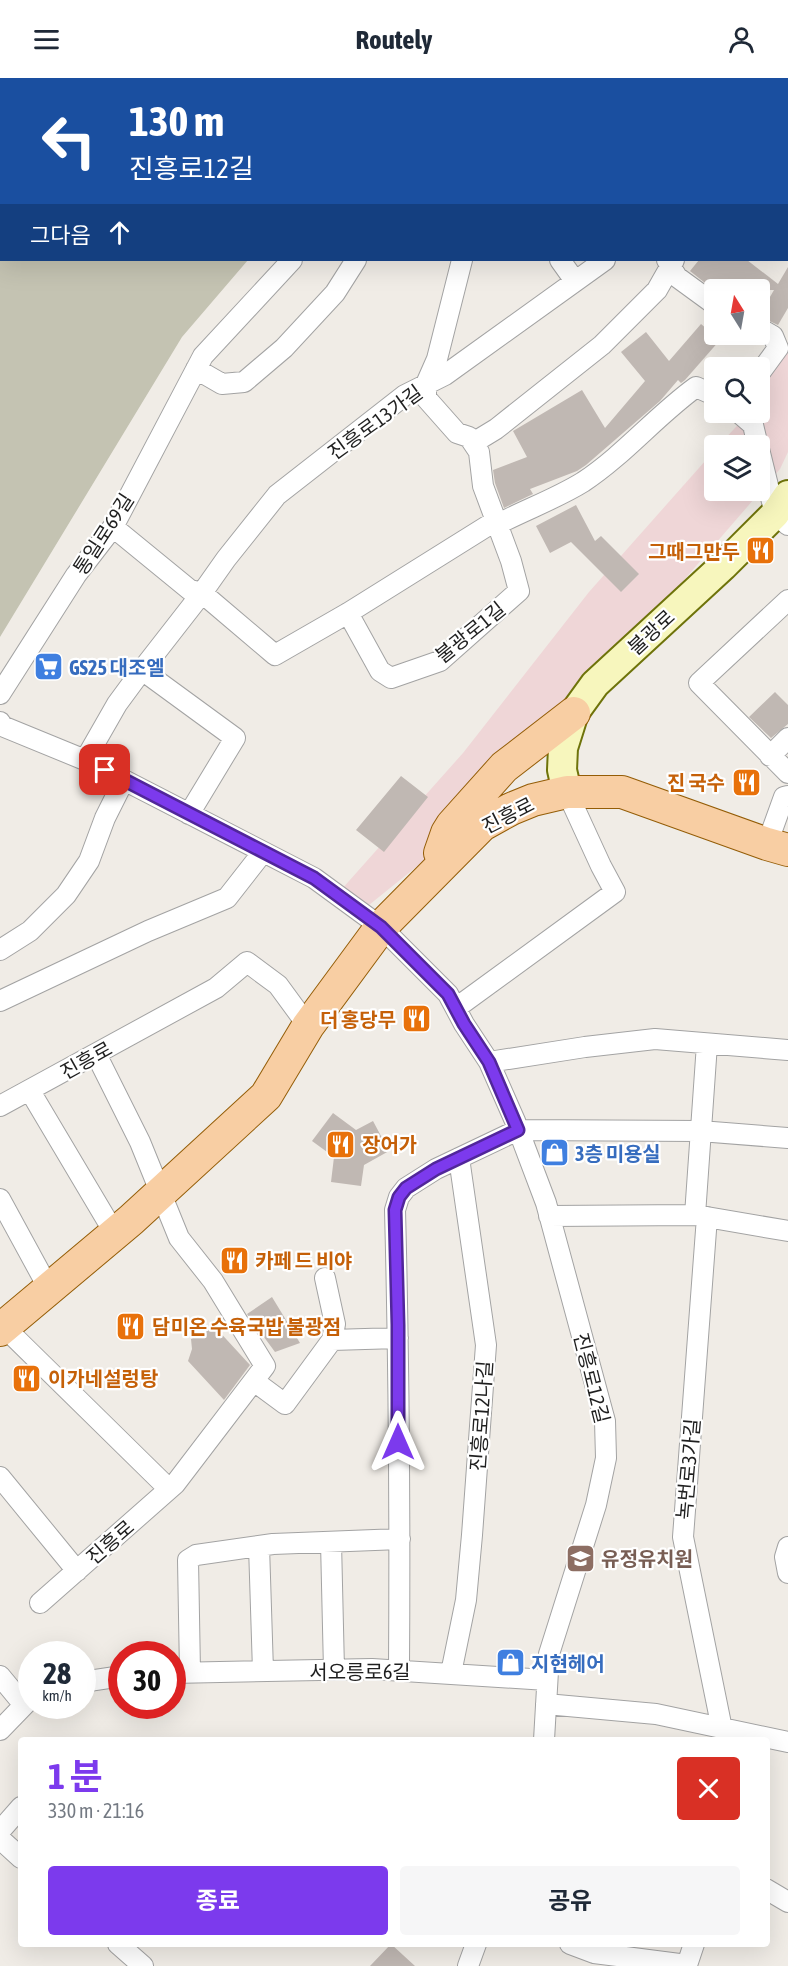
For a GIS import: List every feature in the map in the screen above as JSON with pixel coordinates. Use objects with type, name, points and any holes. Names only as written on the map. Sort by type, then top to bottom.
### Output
[{"type":"main road","name":"불광로","points":[[567,792],[562,770],[562,748],[574,713],[595,684],[784,511]]},
{"type":"main road","points":[[434,873],[447,832],[459,816],[504,767],[574,713]]},
{"type":"main road","name":"진흥로","points":[[2,1326],[115,1234],[266,1096],[309,1026],[381,927],[482,825],[533,800],[567,792],[622,792],[778,847]]},
{"type":"street","name":"통일로69길","points":[[0,694],[76,575],[113,527],[203,356],[291,261]]},
{"type":"street","points":[[196,369],[222,384],[244,382],[284,348],[335,293],[355,261]]},
{"type":"street","points":[[462,261],[437,359],[426,384],[426,398],[457,433],[469,437],[473,443],[496,429],[602,345],[657,290],[671,261]]},
{"type":"street","points":[[561,261],[576,281]]},
{"type":"street","name":"진흥로13가길","points":[[85,760],[117,704],[277,495],[405,395],[445,375],[604,261]]},
{"type":"street","points":[[671,261],[677,277],[704,297]]},
{"type":"street","points":[[770,334],[778,348],[770,359]]},
{"type":"street","points":[[113,527],[190,590],[202,593],[275,655],[348,613],[492,523],[504,521],[582,482],[626,448],[670,406],[696,387],[704,391]]},
{"type":"street","name":"불광로1길","points":[[348,613],[380,671],[391,678],[440,661],[519,591],[512,561],[483,486],[479,452],[473,443]]},
{"type":"street","points":[[770,475],[784,511]]},
{"type":"street","points":[[788,600],[699,683],[788,773]]},
{"type":"street","points":[[142,670],[235,738],[189,814]]},
{"type":"street","name":"진흥로12길","points":[[0,722],[2,726],[85,760],[314,878],[381,927],[448,994],[489,1062],[518,1130],[549,1216],[605,1421],[606,1458],[596,1505],[549,1654],[544,1737]]},
{"type":"street","points":[[770,756],[788,738]]},
{"type":"street","points":[[0,950],[30,931],[66,895],[89,861],[105,818],[124,780]]},
{"type":"street","points":[[456,1008],[615,892],[567,792]]},
{"type":"street","points":[[778,847],[784,798],[788,796]]},
{"type":"street","points":[[0,1001],[148,931],[227,898],[263,852]]},
{"type":"street","name":"진흥로","points":[[0,1106],[216,988],[247,962],[278,985],[309,1026]]},
{"type":"street","points":[[489,1062],[655,1039],[788,1050]]},
{"type":"street","name":"녹번로3가길","points":[[707,1044],[700,1131],[700,1314],[682,1537],[722,1729]]},
{"type":"street","points":[[96,1054],[140,1142],[160,1193]]},
{"type":"street","points":[[30,1091],[115,1234]]},
{"type":"street","points":[[399,1670],[400,1539],[395,1210],[399,1197],[406,1188],[459,1158],[518,1130],[700,1131],[788,1138]]},
{"type":"street","name":"진흥로12나길","points":[[451,1673],[466,1600],[486,1345],[459,1158]]},
{"type":"street","name":"진흥로","points":[[40,1603],[170,1489],[221,1426],[265,1366],[213,1281],[179,1238],[160,1193]]},
{"type":"street","points":[[0,1199],[49,1290]]},
{"type":"street","points":[[549,1216],[701,1216],[788,1231]]},
{"type":"street","points":[[254,1381],[285,1404],[332,1341],[335,1324],[325,1278]]},
{"type":"street","name":"진흥로","points":[[2,1326],[170,1489]]},
{"type":"street","points":[[332,1341],[398,1338]]},
{"type":"street","name":"진흥로","points":[[0,1477],[77,1571]]},
{"type":"street","points":[[183,1641],[188,1560],[196,1555],[260,1546],[400,1539]]},
{"type":"street","points":[[331,1542],[334,1670]]},
{"type":"street","points":[[260,1546],[263,1671]]},
{"type":"street","points":[[788,1547],[784,1557],[788,1573]]},
{"type":"street","name":"서오릉로6길","points":[[186,1673],[399,1670],[547,1680]]},
{"type":"street","points":[[0,1676],[18,1692]]},
{"type":"street","points":[[546,1704],[656,1714],[763,1737]]},
{"type":"street","points":[[0,1730],[18,1711]]},
{"type":"street","points":[[770,1738],[788,1742]]},
{"type":"street","points":[[0,1831],[18,1810]]},
{"type":"street","points":[[0,1839],[18,1855]]},
{"type":"street","points":[[770,1891],[788,1902]]},
{"type":"street","points":[[121,1947],[143,1966]]},
{"type":"street","points":[[468,1966],[475,1947]]},
{"type":"street","points":[[578,1947],[594,1953],[608,1949],[687,1965],[693,1947]]},
{"type":"shaded area","points":[[0,261],[247,261],[182,337],[0,637]]},
{"type":"shaded area","points":[[788,342],[788,452],[780,469],[770,481],[770,435],[728,435],[740,423],[770,423],[770,376]]},
{"type":"shaded area","points":[[704,462],[704,501],[752,501],[457,834],[369,905],[341,890],[463,753],[589,592]]},
{"type":"building","points":[[698,261],[748,261],[778,284],[788,267],[788,308],[778,325],[770,321],[770,297],[774,290],[770,290],[770,279],[704,279],[704,282],[690,271]]},
{"type":"building","points":[[701,324],[704,327],[704,345],[716,345],[685,380],[681,383],[678,380],[660,401],[586,465],[577,471],[530,489],[533,494],[504,508],[493,470],[527,457],[513,431],[582,390],[605,428],[645,381],[621,352],[646,332],[669,361]]},
{"type":"building","points":[[576,505],[595,541],[601,536],[639,574],[621,592],[571,542],[550,553],[536,526]]},
{"type":"building","points":[[775,692],[788,705],[788,724],[771,738],[749,717]]},
{"type":"building","points":[[401,776],[428,797],[384,852],[356,830]]},
{"type":"building","points":[[333,1113],[356,1130],[373,1121],[389,1151],[364,1165],[361,1186],[331,1182],[334,1157],[312,1141]]},
{"type":"building","points":[[272,1297],[300,1343],[275,1352],[247,1314]]},
{"type":"building","points":[[215,1327],[250,1365],[224,1400],[188,1361],[192,1349],[191,1339]]},
{"type":"building","points":[[388,1947],[394,1947],[415,1966],[370,1966]]},
{"type":"place","name":"그때그만두","points":[[761,551]]},
{"type":"place","name":"GS25 대조엘","points":[[48,667]]},
{"type":"place","name":"진 국수","points":[[746,782]]},
{"type":"place","name":"더 홍당무","points":[[417,1019]]},
{"type":"place","name":"장어가","points":[[341,1144]]},
{"type":"place","name":"3층 미용실","points":[[554,1153]]},
{"type":"place","name":"카페 드 비야","points":[[234,1260]]},
{"type":"place","name":"담미온 수육국밥 불광점","points":[[131,1326]]},
{"type":"place","name":"이가네설렁탕","points":[[27,1378]]},
{"type":"place","name":"유정유치원","points":[[580,1558]]},
{"type":"place","name":"지현헤어","points":[[510,1663]]},
{"type":"route","points":[[105,770],[314,878],[381,927],[448,994],[489,1062],[518,1130],[436,1169],[406,1188],[399,1197],[395,1210],[398,1442]]}]
